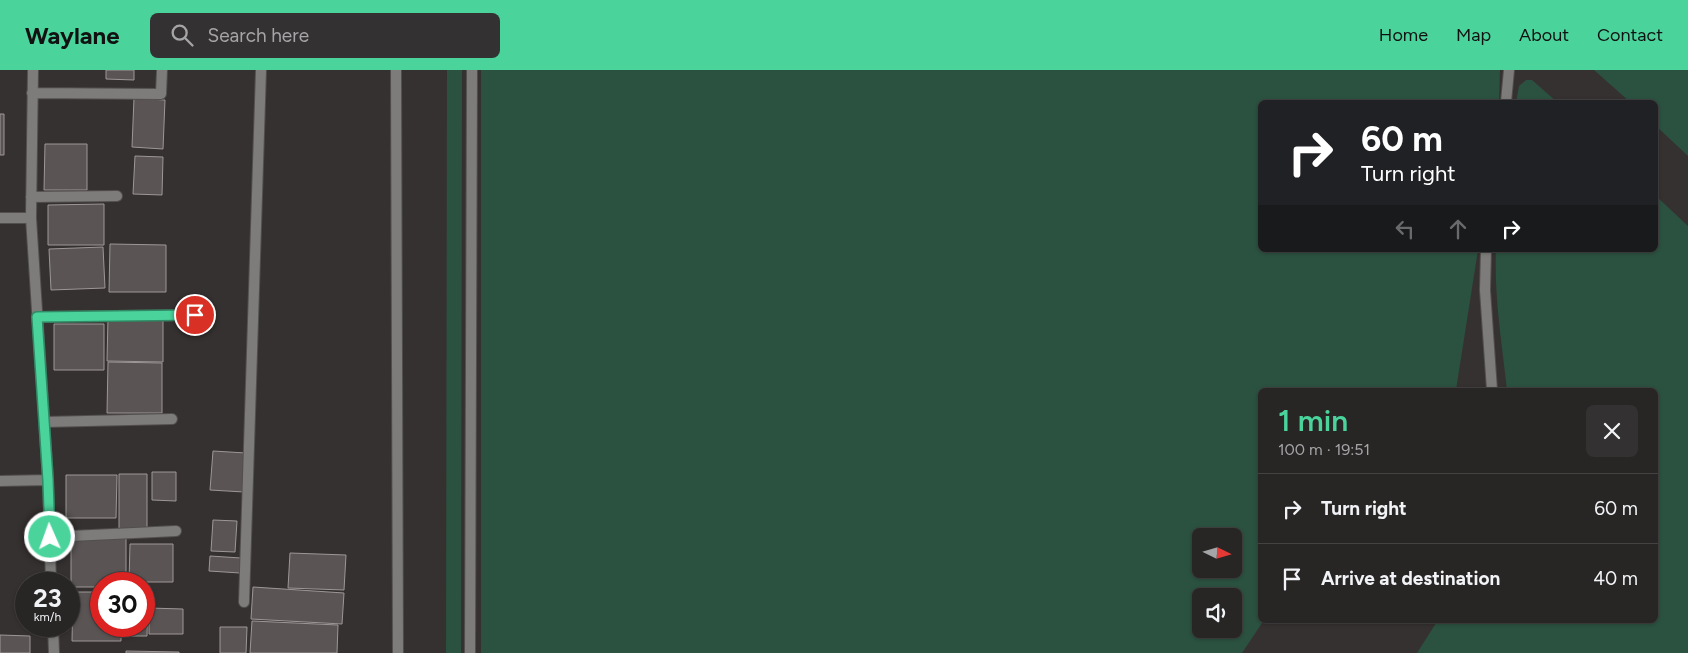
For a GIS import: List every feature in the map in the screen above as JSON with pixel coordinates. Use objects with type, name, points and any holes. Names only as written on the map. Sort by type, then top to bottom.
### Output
[{"type":"street","points":[[33,70],[31,218],[48,480],[51,572]]},
{"type":"street","points":[[32,93],[161,94],[162,70]]},
{"type":"street","points":[[244,602],[261,70]]},
{"type":"street","points":[[396,70],[398,653]]},
{"type":"street","points":[[470,653],[472,70]]},
{"type":"street","points":[[1506,100],[1509,70]]},
{"type":"street","points":[[31,197],[117,196]]},
{"type":"street","points":[[0,218],[31,218]]},
{"type":"street","points":[[1486,252],[1485,290],[1492,388]]},
{"type":"street","points":[[37,317],[195,315]]},
{"type":"street","points":[[44,422],[172,419]]},
{"type":"street","points":[[0,481],[48,480]]},
{"type":"street","points":[[50,537],[176,531]]},
{"type":"street","points":[[53,637],[54,653]]},
{"type":"green space","points":[[447,70],[462,70],[461,653],[446,653]]},
{"type":"green space","points":[[481,70],[1500,70],[1499,100],[1258,100],[1258,252],[1478,252],[1456,388],[1258,388],[1258,623],[1262,623],[1242,653],[481,653]]},
{"type":"green space","points":[[1594,70],[1688,70],[1688,156],[1658,128],[1658,100],[1628,100]]},
{"type":"green space","points":[[1526,80],[1532,80],[1555,100],[1516,100],[1519,86]]},
{"type":"green space","points":[[1658,198],[1688,226],[1688,653],[1417,653],[1436,623],[1658,623],[1658,388],[1507,388],[1499,320],[1496,252],[1658,252]]},
{"type":"building","points":[[106,70],[134,70],[134,80],[106,79]]},
{"type":"building","points":[[134,98],[165,100],[163,149],[132,147]]},
{"type":"building","points":[[0,114],[4,114],[4,155],[0,155]]},
{"type":"building","points":[[45,144],[87,144],[87,190],[44,190]]},
{"type":"building","points":[[135,156],[163,157],[162,195],[133,194]]},
{"type":"building","points":[[104,204],[104,245],[48,245],[48,205]]},
{"type":"building","points":[[110,244],[166,245],[166,292],[109,292]]},
{"type":"building","points":[[103,247],[105,288],[51,290],[49,249]]},
{"type":"building","points":[[108,318],[163,319],[163,362],[107,361]]},
{"type":"building","points":[[54,324],[104,324],[104,370],[54,370]]},
{"type":"building","points":[[108,362],[162,363],[162,413],[107,413]]},
{"type":"building","points":[[213,451],[246,453],[244,492],[210,490]]},
{"type":"building","points":[[152,472],[176,472],[176,501],[152,500]]},
{"type":"building","points":[[119,474],[147,474],[147,529],[119,529]]},
{"type":"building","points":[[66,475],[117,475],[116,518],[66,518]]},
{"type":"building","points":[[213,520],[237,521],[235,552],[211,551]]},
{"type":"building","points":[[71,538],[126,538],[126,572],[90,572],[90,587],[80,587],[80,572],[71,572]]},
{"type":"building","points":[[130,544],[173,544],[173,582],[155,582],[155,572],[129,572]]},
{"type":"building","points":[[290,553],[346,555],[344,590],[288,588]]},
{"type":"building","points":[[210,556],[241,558],[240,573],[209,571]]},
{"type":"building","points":[[253,587],[344,593],[342,624],[251,619]]},
{"type":"building","points":[[80,592],[90,592],[90,637],[121,637],[121,641],[72,641],[72,637],[80,637]]},
{"type":"building","points":[[155,608],[183,609],[183,634],[155,634]]},
{"type":"building","points":[[252,621],[338,625],[337,653],[250,653]]},
{"type":"building","points":[[220,627],[247,627],[246,653],[220,653]]},
{"type":"building","points":[[0,635],[30,637],[30,653],[0,653]]},
{"type":"building","points":[[126,651],[179,652],[179,653],[126,653]]},
{"type":"route","points":[[50,537],[37,317],[195,315]]}]
